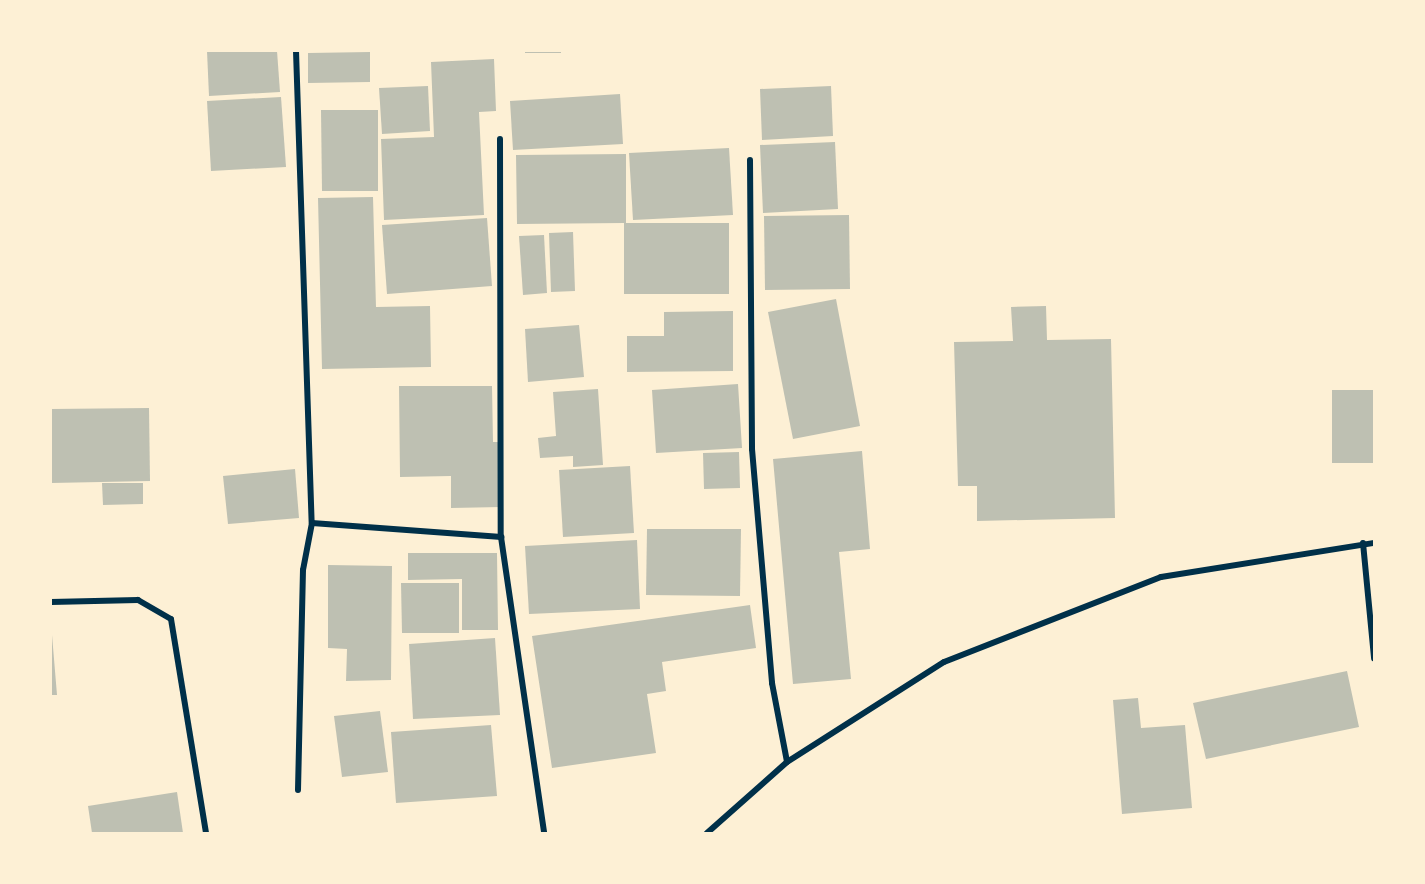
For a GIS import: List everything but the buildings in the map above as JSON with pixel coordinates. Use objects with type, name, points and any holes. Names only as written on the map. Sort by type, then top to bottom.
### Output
[{"type":"street","points":[[296,51],[312,523],[303,570],[298,790]]},
{"type":"street","points":[[500,139],[501,537],[544,833]]},
{"type":"street","points":[[750,160],[752,449],[772,684],[787,762]]},
{"type":"street","points":[[312,523],[501,537]]},
{"type":"street","points":[[1363,543],[1374,658]]},
{"type":"street","points":[[707,833],[787,762],[944,662],[1161,578],[1374,543]]},
{"type":"street","points":[[51,602],[138,600],[171,619],[207,833]]}]
